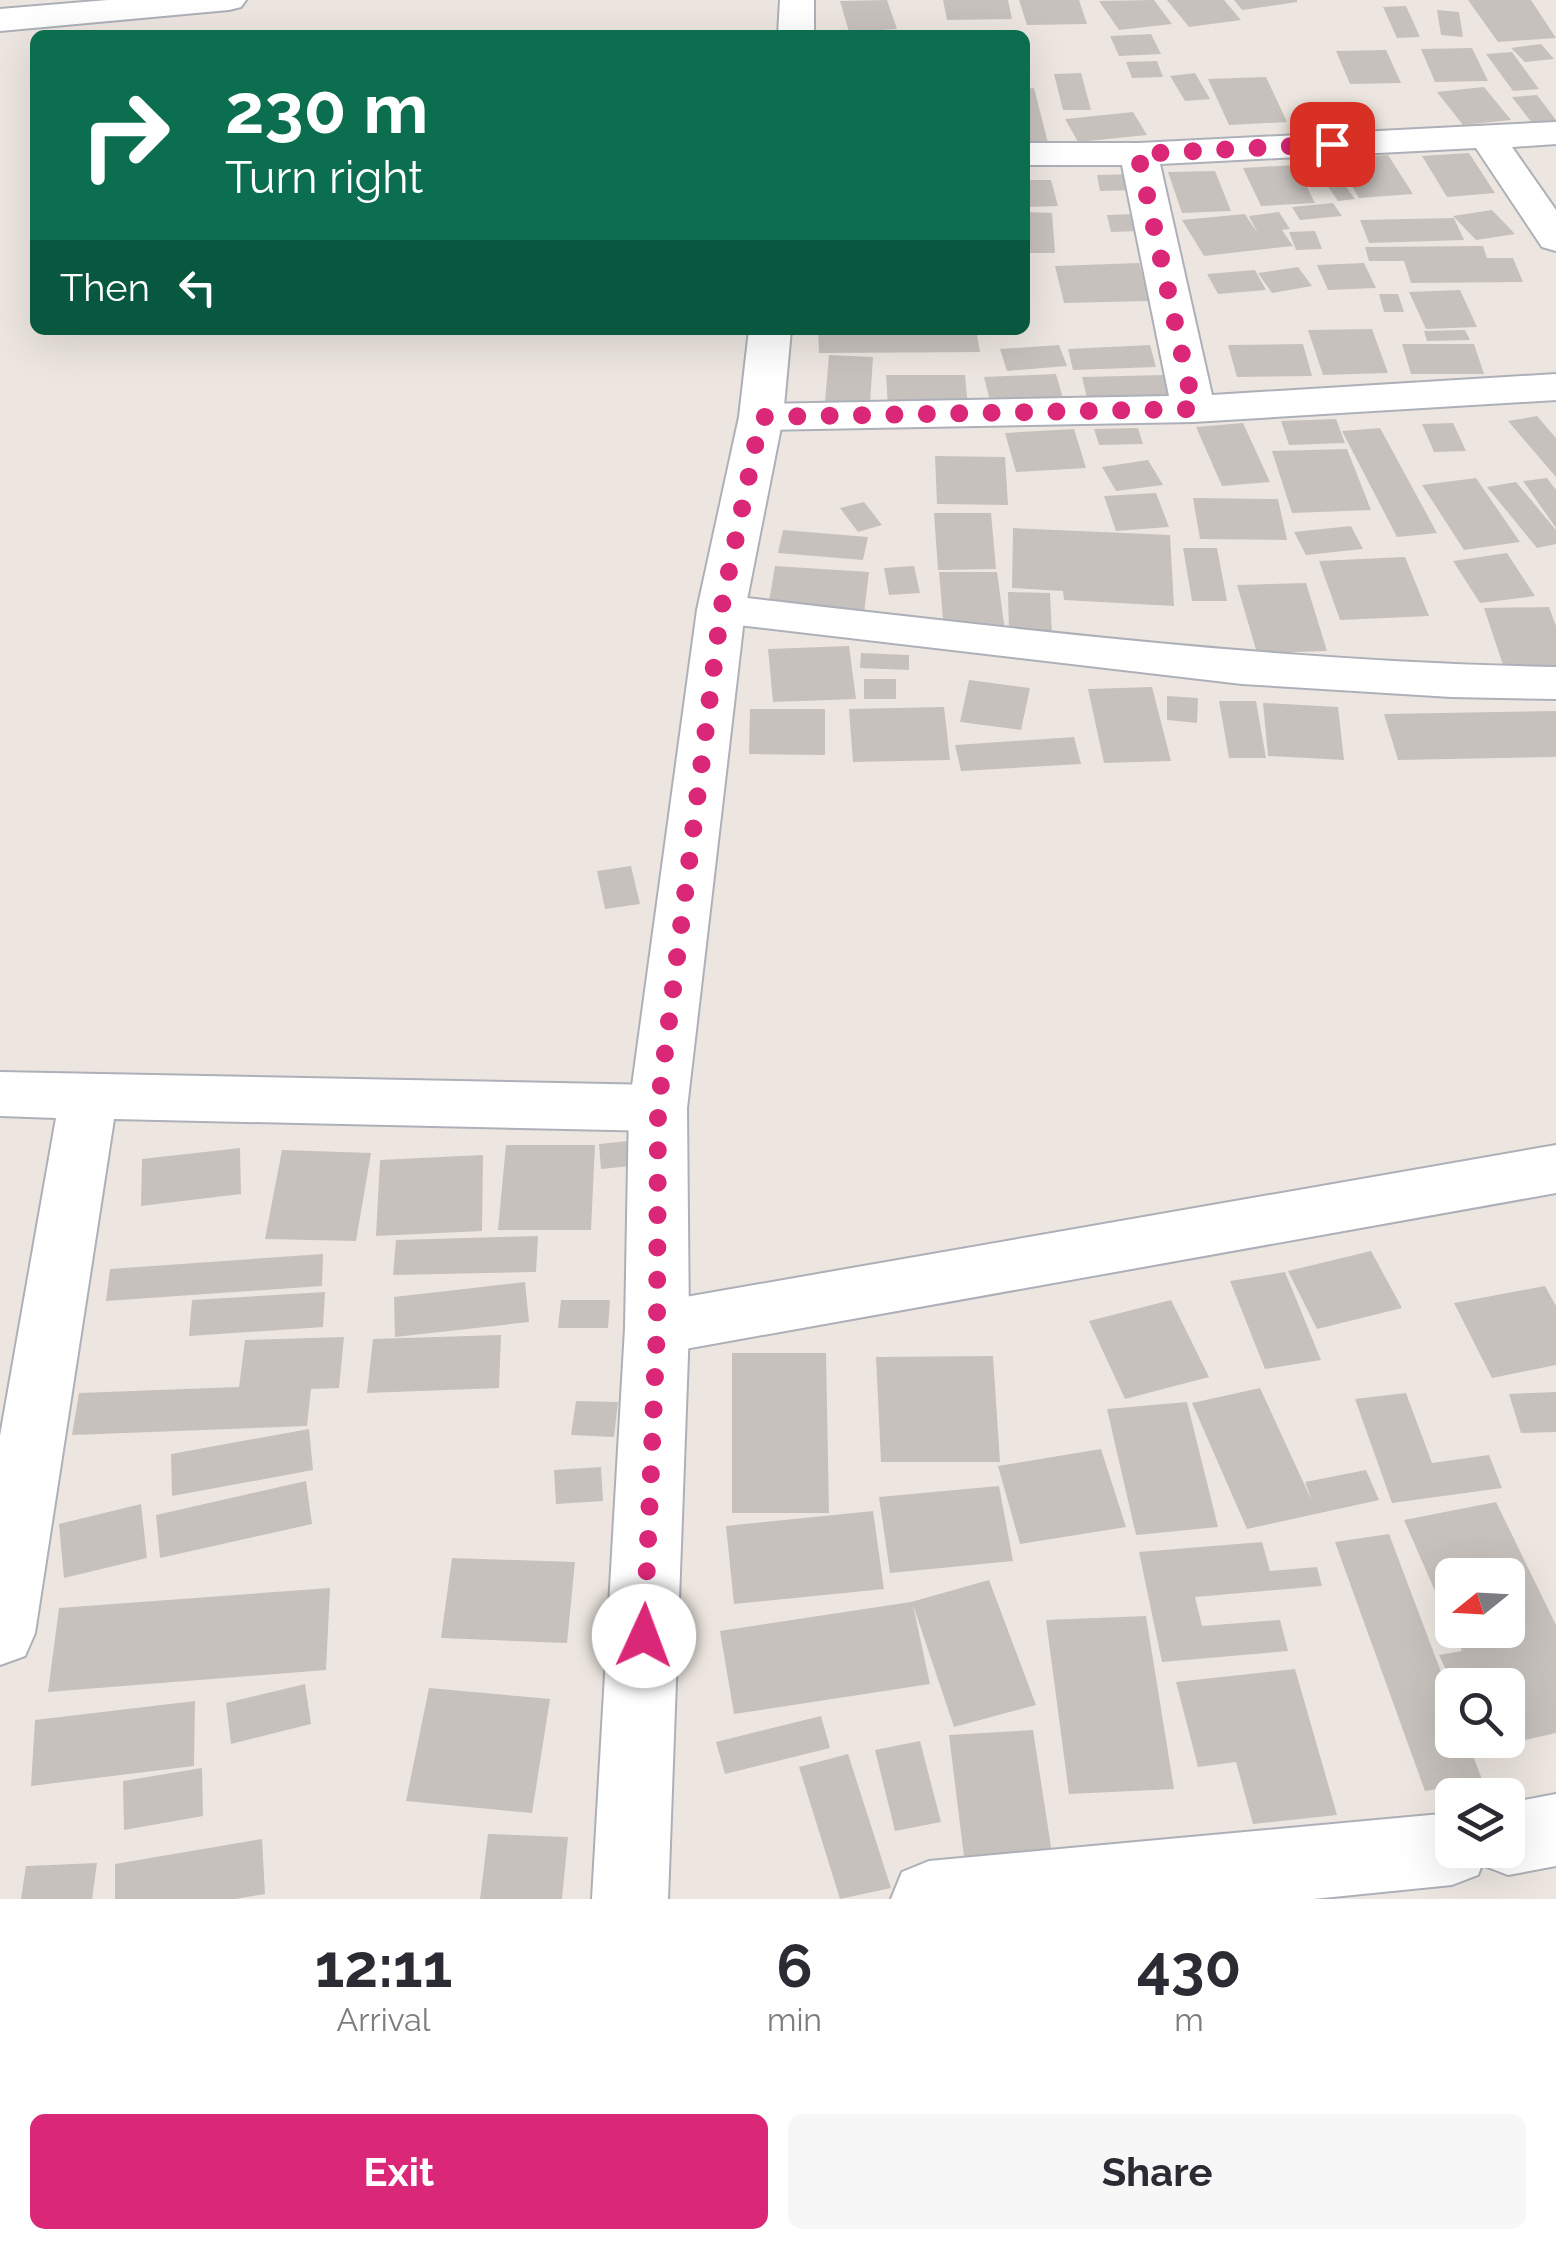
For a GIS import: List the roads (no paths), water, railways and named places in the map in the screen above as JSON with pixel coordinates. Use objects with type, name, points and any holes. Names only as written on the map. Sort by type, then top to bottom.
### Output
[{"type":"street","points":[[0,20],[229,0]]},
{"type":"street","points":[[796,30],[797,0]]},
{"type":"street","points":[[1030,154],[1138,154],[1556,133]]},
{"type":"street","points":[[1486,137],[1556,239]]},
{"type":"street","points":[[1138,154],[1194,409]]},
{"type":"street","points":[[630,1899],[657,1328],[658,1108],[721,610],[761,417],[769,335]]},
{"type":"street","points":[[761,417],[1194,409],[1556,387]]},
{"type":"street","points":[[721,610],[1056,648],[1426,683],[1556,683]]},
{"type":"street","points":[[0,1094],[658,1108]]},
{"type":"street","points":[[0,1633],[89,1095]]},
{"type":"street","points":[[657,1328],[1556,1170]]},
{"type":"street","points":[[1525,1836],[1556,1830]]},
{"type":"street","points":[[929,1899],[1435,1851]]}]
